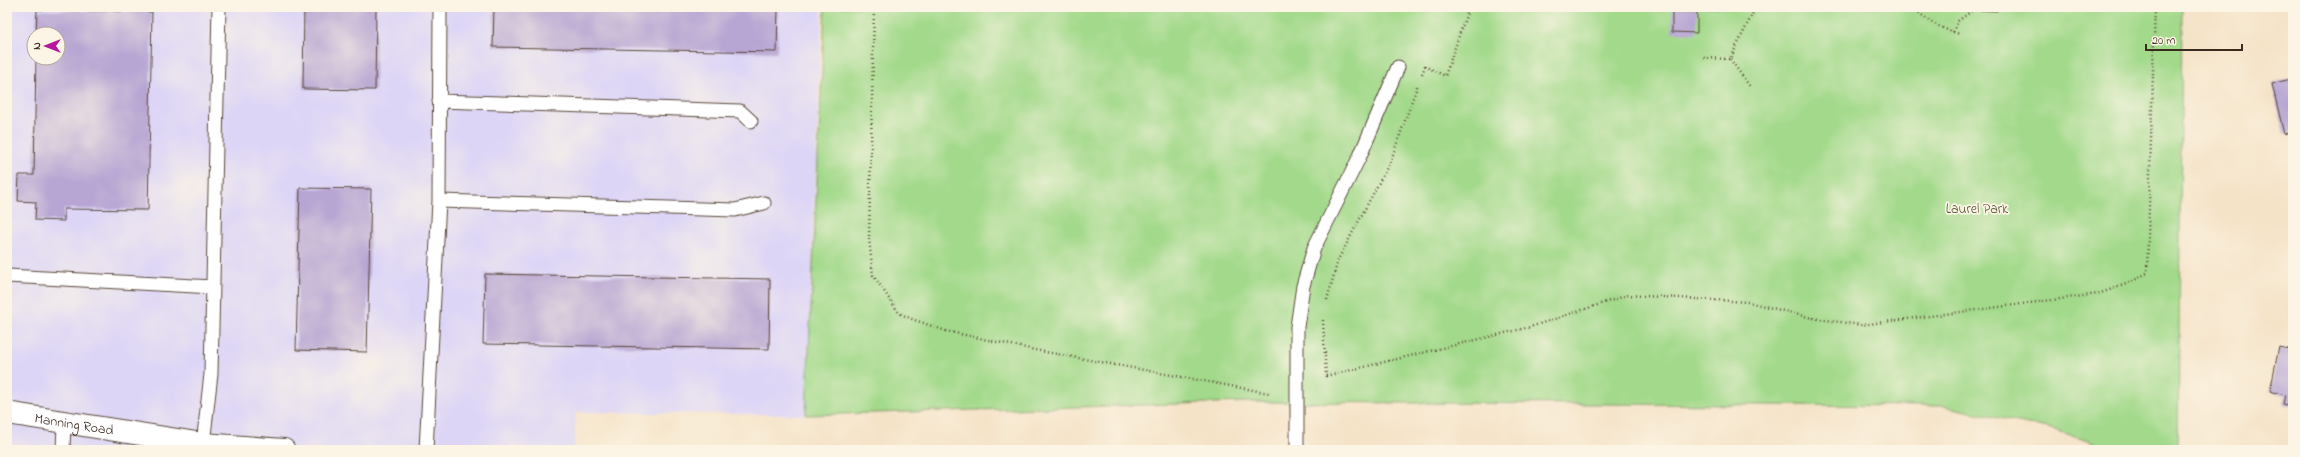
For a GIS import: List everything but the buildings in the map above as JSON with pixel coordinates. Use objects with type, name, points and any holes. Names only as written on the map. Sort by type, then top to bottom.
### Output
[{"type":"street","name":"Manning Road","points":[[7,413],[64,424],[231,448],[284,450]]},
{"type":"lane","points":[[203,444],[211,374],[219,7]]},
{"type":"lane","points":[[426,450],[439,201],[440,7]]},
{"type":"lane","points":[[1296,450],[1297,327],[1303,286],[1314,248],[1360,156],[1398,67]]},
{"type":"lane","points":[[439,101],[740,111],[751,121]]},
{"type":"lane","points":[[439,201],[735,210],[764,203]]},
{"type":"lane","points":[[7,276],[213,287]]},
{"type":"lane","points":[[63,450],[64,424]]},
{"type":"path","points":[[874,7],[869,238],[874,275],[900,313],[912,320],[946,330],[1020,347],[1270,393]]},
{"type":"path","points":[[1325,304],[1338,260],[1391,160],[1425,66],[1445,76],[1469,7]]},
{"type":"path","points":[[1730,59],[1756,7]]},
{"type":"path","points":[[1913,7],[1925,19],[1944,30],[1960,34]]},
{"type":"path","points":[[1323,319],[1326,376],[1530,327],[1628,295],[1748,302],[1812,318],[1861,325],[2098,294],[2129,283],[2147,273],[2155,7]]},
{"type":"path","points":[[1953,32],[1958,21],[1973,10]]},
{"type":"path","points":[[1704,58],[1730,59]]},
{"type":"path","points":[[1730,59],[1751,88]]},
{"type":"shaded area","points":[[7,7],[822,7],[806,415],[576,412],[574,450],[7,450]]},
{"type":"green space","name":"Laurel Park","points":[[825,7],[2182,7],[2178,450],[2113,450],[2056,430],[1943,406],[1247,402],[806,415]]}]
